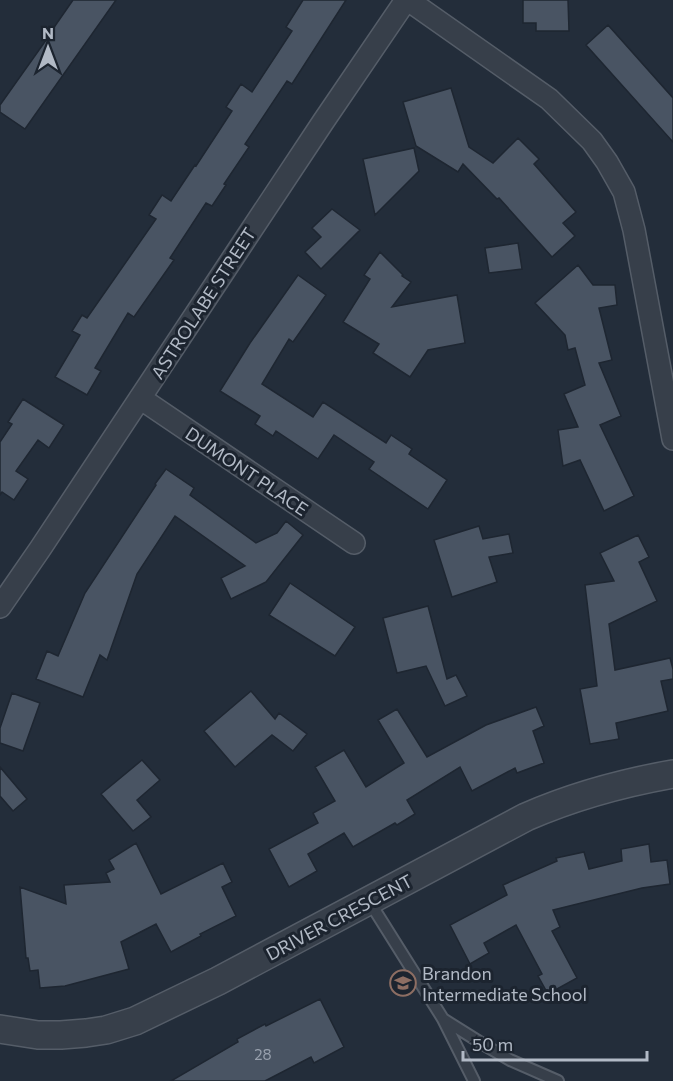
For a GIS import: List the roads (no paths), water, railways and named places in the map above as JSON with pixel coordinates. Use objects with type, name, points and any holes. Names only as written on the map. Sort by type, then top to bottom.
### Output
[{"type":"street","name":"ASTROLABE STREET","points":[[0,607],[323,122],[407,0]]},
{"type":"street","points":[[407,0],[549,99],[592,141],[606,162],[624,192],[634,230],[673,439]]},
{"type":"street","name":"DUMONT PLACE","points":[[140,398],[354,543]]},
{"type":"street","name":"DRIVER CRESCENT","points":[[0,1029],[38,1035],[61,1035],[121,1026],[218,981],[517,822],[552,806],[598,790],[673,774]]},
{"type":"lane","points":[[369,901],[443,1019],[474,1081]]},
{"type":"lane","points":[[443,1019],[502,1055],[558,1081]]},
{"type":"place","name":"Brandon Intermediate School","points":[[403,983]]}]
